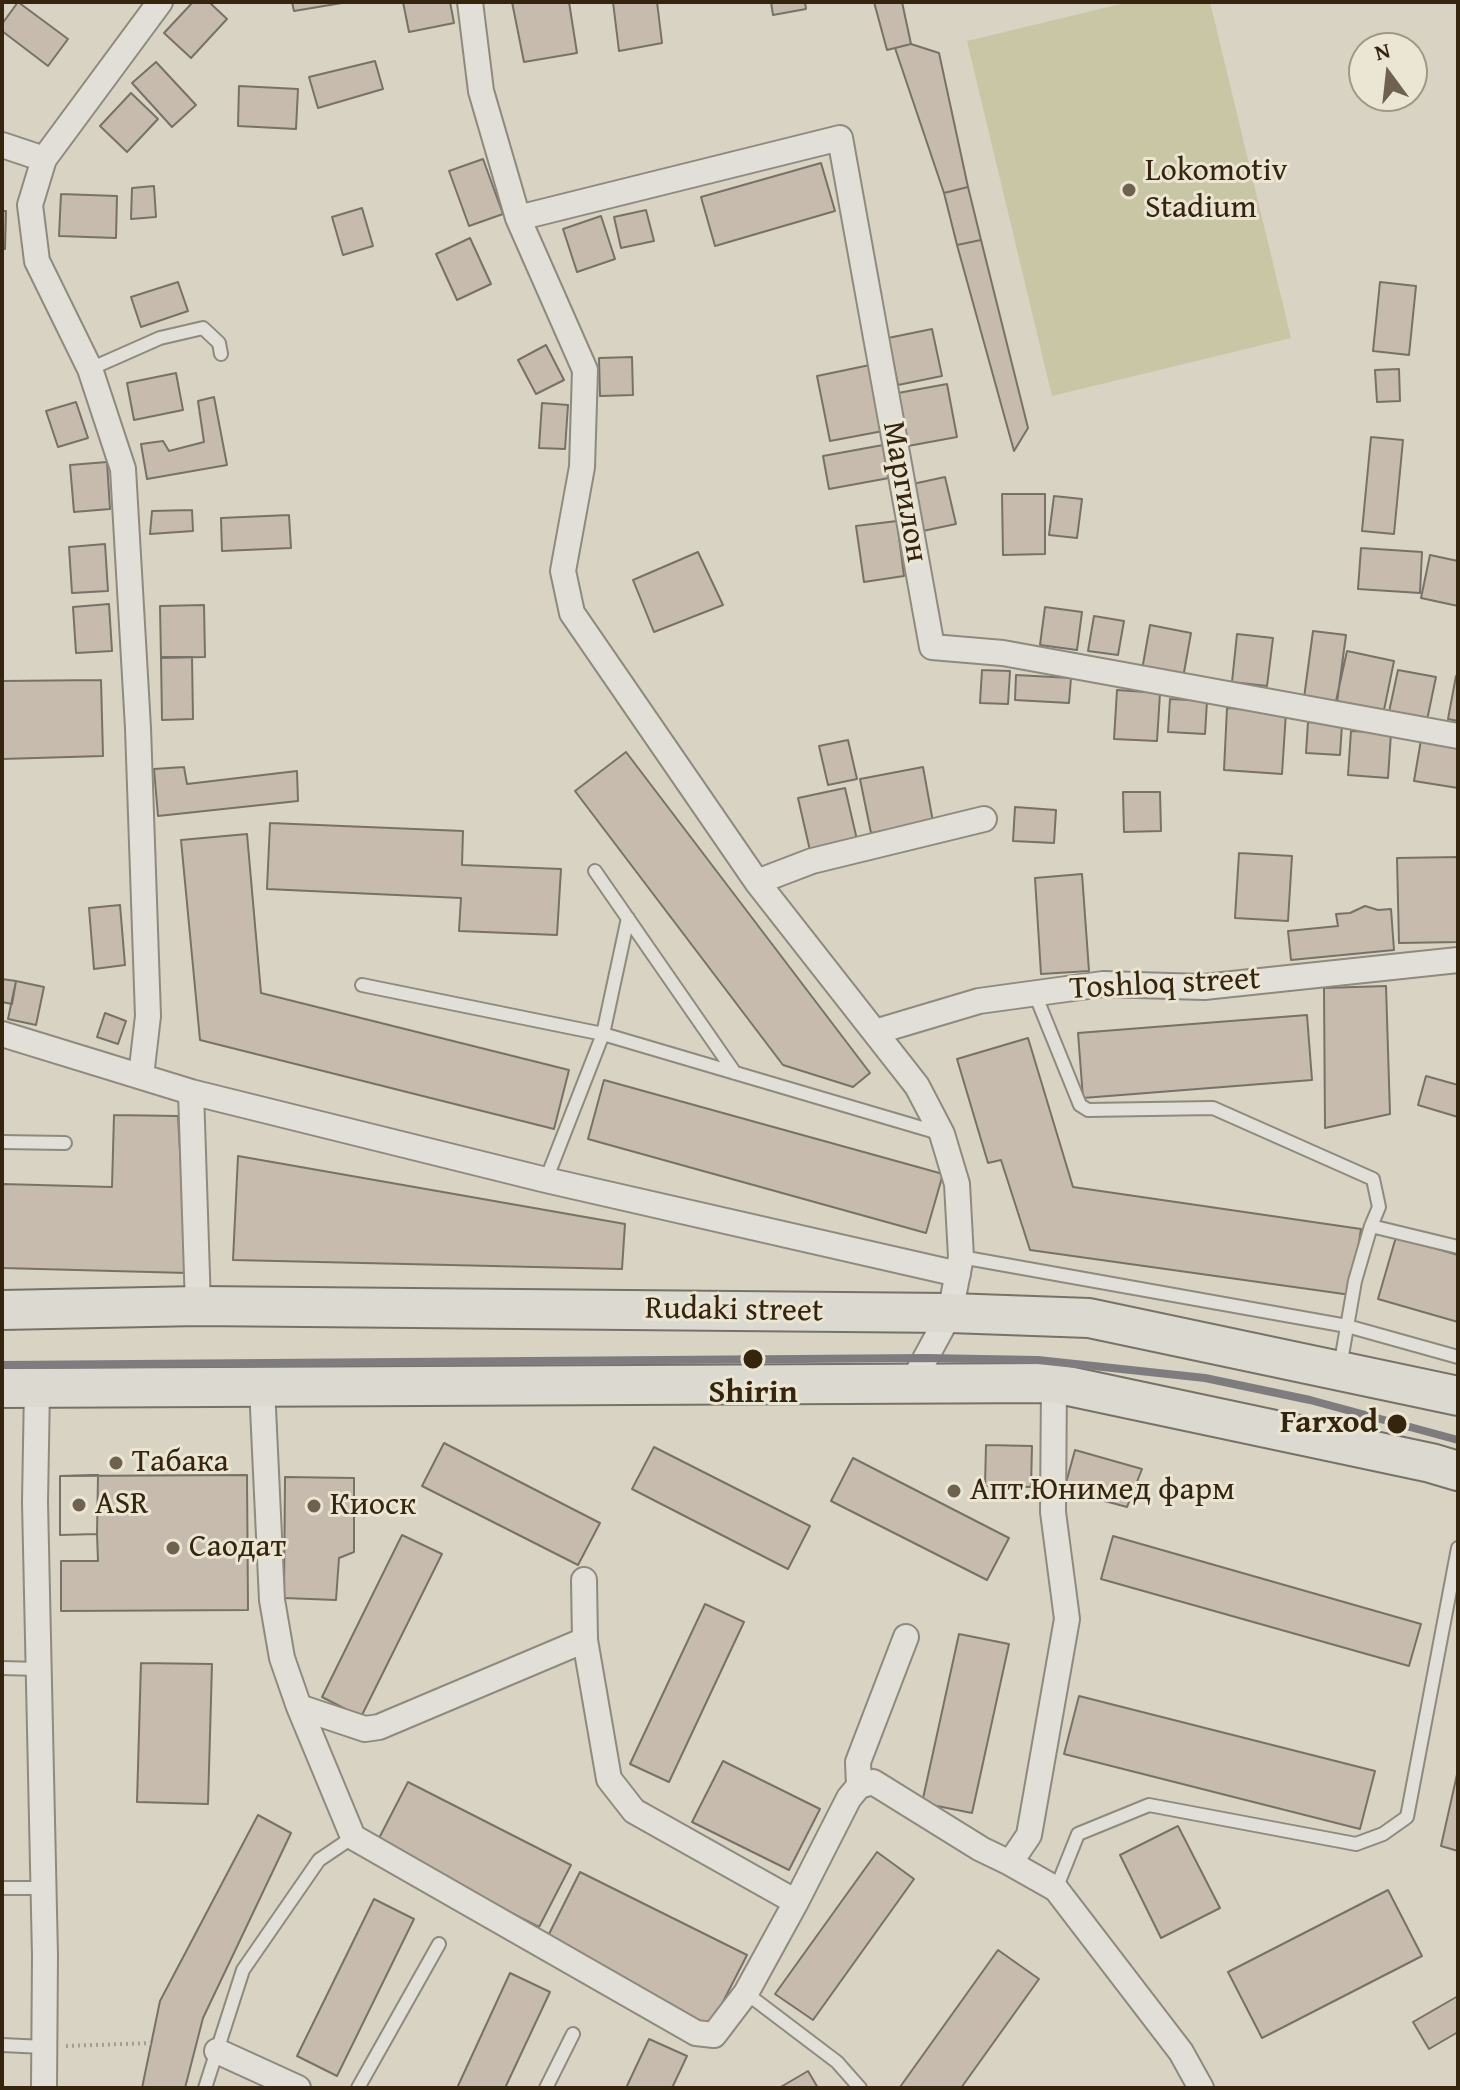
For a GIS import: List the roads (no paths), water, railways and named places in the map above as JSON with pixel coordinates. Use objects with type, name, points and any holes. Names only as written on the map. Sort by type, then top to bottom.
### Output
[{"type":"main road","name":"Rudaki street","points":[[2,1310],[198,1306],[950,1313],[1089,1318],[1458,1396]]},
{"type":"main road","points":[[19,1388],[1054,1383],[1458,1471]]},
{"type":"street","points":[[141,1076],[148,1000],[138,728],[123,469],[90,369],[37,261],[30,205],[44,159],[160,2]]},
{"type":"street","points":[[470,2],[481,91],[518,218],[585,370],[582,467],[563,571],[572,613],[757,882],[917,1086],[942,1134],[957,1184],[960,1265],[950,1313],[912,1383]]},
{"type":"street","name":"Маргилон","points":[[518,218],[840,138],[932,647],[1003,653],[1458,736]]},
{"type":"street","points":[[2,145],[44,159]]},
{"type":"street","points":[[757,882],[812,861],[984,819]]},
{"type":"street","name":"Toshloq street","points":[[875,1032],[979,1001],[1103,984],[1204,987],[1458,960]]},
{"type":"street","points":[[2,1034],[191,1092],[546,1180],[960,1265]]},
{"type":"street","points":[[191,1092],[198,1306]]},
{"type":"street","points":[[1010,1863],[1029,1835],[1067,1619],[1053,1512],[1054,1383]]},
{"type":"street","points":[[262,1387],[272,1600],[282,1658],[353,1837],[696,2033],[714,2035],[746,1993],[849,1798],[859,1786],[873,1782],[981,1849],[1056,1889],[1181,2052],[1201,2088]]},
{"type":"street","points":[[19,1388],[35,1502],[44,1888],[44,2088]]},
{"type":"street","points":[[584,1580],[585,1640],[609,1779],[634,1811],[796,1902]]},
{"type":"street","points":[[859,1786],[858,1762],[906,1637]]},
{"type":"street","points":[[299,1707],[365,1729],[379,1727],[585,1640]]},
{"type":"street","points":[[217,2051],[298,2088]]},
{"type":"lane","points":[[90,369],[160,338],[203,328],[219,343],[221,354]]},
{"type":"lane","points":[[595,871],[735,1073]]},
{"type":"lane","points":[[546,1180],[603,1034],[628,918]]},
{"type":"lane","points":[[362,985],[603,1034],[942,1134]]},
{"type":"lane","points":[[1035,994],[1080,1105],[1088,1110],[1213,1108],[1373,1179],[1379,1207],[1355,1281],[1339,1371]]},
{"type":"lane","points":[[2,1142],[65,1143]]},
{"type":"lane","points":[[1371,1226],[1458,1247]]},
{"type":"lane","points":[[960,1265],[1347,1326],[1458,1357]]},
{"type":"lane","points":[[1056,1889],[1078,1834],[1149,1805],[1356,1844],[1383,1834],[1407,1817],[1452,1615],[1458,1548]]},
{"type":"lane","points":[[2,1668],[39,1669]]},
{"type":"lane","points":[[205,2088],[243,1970],[319,1860],[353,1837]]},
{"type":"lane","points":[[2,1888],[44,1888]]},
{"type":"lane","points":[[358,2088],[439,1944]]},
{"type":"lane","points":[[746,1993],[837,2062],[860,2088]]},
{"type":"lane","points":[[546,2088],[573,2034]]},
{"type":"lane","points":[[2,2045],[44,2047]]},
{"type":"place","name":"Lokomotiv Stadium","points":[[1129,190]]},
{"type":"place","name":"Shirin","points":[[753,1359]]},
{"type":"place","name":"Farxod","points":[[1397,1424]]},
{"type":"place","name":"Табака","points":[[116,1463]]},
{"type":"place","name":"Апт.Юнимед фарм","points":[[954,1491]]},
{"type":"place","name":"ASR","points":[[79,1505]]},
{"type":"place","name":"Киоск","points":[[314,1506]]},
{"type":"place","name":"Саодат","points":[[173,1548]]}]
